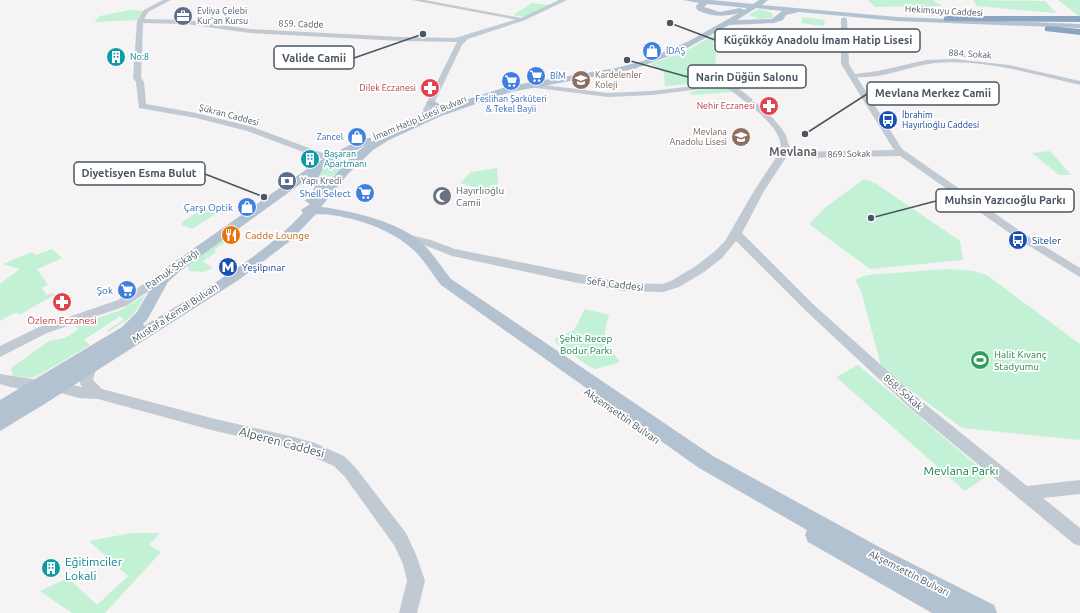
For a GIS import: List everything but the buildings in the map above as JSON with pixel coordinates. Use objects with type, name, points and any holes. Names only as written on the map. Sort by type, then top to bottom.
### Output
[{"type":"highway","points":[[947,19],[1080,23]]},
{"type":"highway","points":[[962,22],[1080,31]]},
{"type":"highway","points":[[1058,24],[1080,31]]},
{"type":"main road","points":[[436,106],[461,40],[523,20],[564,0]]},
{"type":"main road","points":[[677,0],[693,5],[698,11],[711,17],[712,22],[704,30]]},
{"type":"main road","name":"Hekimsuyu Caddesi","points":[[687,0],[947,19],[1058,24]]},
{"type":"main road","name":"Hekimsuyu Caddesi","points":[[710,0],[736,4],[759,2],[806,11],[827,13],[962,22],[1080,23]]},
{"type":"main road","points":[[749,10],[746,15],[752,19],[766,20],[775,17],[776,14],[774,12],[759,2]]},
{"type":"main road","name":"İmam Hatip Lisesi Bulvarı","points":[[330,159],[387,137],[459,106],[529,85],[590,76],[637,64],[671,53],[749,10],[759,2]]},
{"type":"main road","points":[[774,6],[787,5],[797,2],[819,10]]},
{"type":"main road","name":"İmam Hatip Lisesi Bulvarı","points":[[349,165],[359,148],[424,116],[436,106],[527,81],[584,74],[637,64],[704,30],[736,4]]},
{"type":"main road","points":[[721,25],[742,22],[774,21],[780,18],[785,12],[806,11]]},
{"type":"main road","points":[[330,159],[345,159],[349,162],[349,165]]},
{"type":"main road","name":"Pamuk Sokağı","points":[[175,268],[317,172],[330,159]]},
{"type":"main road","name":"Mustafa Kemal Bulvarı","points":[[0,423],[191,304],[254,261],[306,215],[324,196],[349,165]]},
{"type":"main road","points":[[317,172],[326,180],[340,175]]},
{"type":"main road","name":"Mustafa Kemal Bulvarı","points":[[3,407],[128,330],[194,292],[274,239],[306,215],[321,187],[317,172]]},
{"type":"main road","points":[[324,196],[322,202],[332,210]]},
{"type":"main road","name":"Akşemsettin Bulvarı","points":[[306,215],[332,210],[382,230],[404,245],[420,262],[434,282],[448,296],[658,442],[731,487],[916,593],[956,613]]},
{"type":"main road","name":"Akşemsettin Bulvarı","points":[[306,215],[313,218],[327,217],[406,237],[425,255],[446,282],[706,462],[874,556],[986,613]]},
{"type":"main road","name":"Mustafa Kemal Bulvarı","points":[[128,330],[142,316],[163,278],[175,268]]},
{"type":"main road","points":[[39,385],[59,387]]},
{"type":"street","points":[[156,7],[168,0]]},
{"type":"street","points":[[142,21],[146,11],[172,0]]},
{"type":"street","points":[[415,0],[523,20]]},
{"type":"street","points":[[827,13],[847,20],[852,17],[868,16]]},
{"type":"street","points":[[847,20],[848,65],[903,151],[1000,222],[1080,273]]},
{"type":"street","name":"Şükran Caddesi","points":[[142,21],[140,35],[141,68],[137,78],[140,82],[142,106],[184,113],[251,130],[309,153],[330,159]]},
{"type":"street","name":"859. Cadde","points":[[142,21],[186,22],[250,31],[401,39],[461,40]]},
{"type":"street","name":"884. Sokak","points":[[858,75],[873,74],[925,62],[955,61],[1001,65],[1080,83]]},
{"type":"street","points":[[848,65],[858,75],[897,135],[903,151]]},
{"type":"street","points":[[529,85],[608,95],[727,84],[774,125],[792,150]]},
{"type":"street","name":"869. Sokak","points":[[792,150],[903,151]]},
{"type":"street","name":"Sefa Caddesi","points":[[406,237],[427,242],[452,252],[536,271],[624,287],[663,288],[675,284],[700,269],[718,255],[736,234],[759,191],[774,170],[792,150]]},
{"type":"street","name":"868. Sokak","points":[[736,234],[810,308],[915,404],[1080,538]]},
{"type":"street","name":"Pamuk Sokağı","points":[[0,352],[43,330],[122,303],[175,268]]},
{"type":"street","points":[[89,368],[86,382],[98,393]]},
{"type":"street","points":[[6,381],[39,385]]},
{"type":"street","points":[[3,407],[15,394],[6,381]]},
{"type":"street","name":"Alperen Caddesi","points":[[59,387],[79,392],[98,393],[215,425],[290,442],[310,448],[339,461],[350,472],[400,539],[411,563],[416,581],[408,613]]},
{"type":"street","points":[[1026,493],[1080,487]]},
{"type":"green space","points":[[868,0],[933,0],[942,6],[875,7]]},
{"type":"green space","points":[[973,0],[1045,1],[1056,13],[977,6]]},
{"type":"green space","points":[[1058,0],[1080,0],[1080,17]]},
{"type":"green space","points":[[532,3],[550,5],[524,17],[513,15]]},
{"type":"green space","points":[[759,9],[772,13],[773,18],[759,19],[750,15]]},
{"type":"green space","points":[[129,10],[145,11],[138,20],[94,22],[100,16]]},
{"type":"green space","points":[[802,17],[825,20],[824,26],[801,23]]},
{"type":"green space","points":[[714,35],[713,49],[716,51],[715,77],[718,82],[665,86],[664,73],[650,64],[682,53]]},
{"type":"green space","points":[[725,85],[732,92],[692,95],[689,92]]},
{"type":"green space","points":[[1050,151],[1071,175],[1059,175],[1032,153]]},
{"type":"green space","points":[[339,160],[345,163],[337,173],[327,177],[319,176],[320,171],[331,162]]},
{"type":"green space","points":[[497,168],[499,195],[460,183],[471,172]]},
{"type":"green space","points":[[864,179],[875,183],[960,241],[963,260],[870,269],[809,224],[826,207]]},
{"type":"green space","points":[[212,203],[225,208],[192,229],[182,225],[182,222]]},
{"type":"green space","points":[[227,235],[230,236],[224,240],[227,241],[214,250],[217,252],[203,261],[213,268],[203,272],[190,271],[188,268],[189,262]]},
{"type":"green space","points":[[52,249],[62,258],[37,269],[48,285],[42,288],[46,295],[53,293],[54,295],[21,314],[14,313],[0,321],[0,284],[20,269],[3,264],[32,252],[36,255]]},
{"type":"green space","name":"Halit Kıvanç Stadyumu","points":[[948,269],[974,271],[988,276],[1080,344],[1080,440],[962,428],[882,369],[861,291],[856,282],[857,279],[867,275]]},
{"type":"green space","points":[[145,295],[138,308],[125,321],[108,332],[106,331],[124,320],[120,316],[84,340],[90,345],[39,375],[30,378],[13,376],[11,368],[49,341],[65,338],[79,329],[75,326],[121,310]]},
{"type":"green space","name":"Şehit Recep Bodur Parkı","points":[[585,309],[609,315],[605,330],[606,340],[620,362],[596,369],[590,367],[555,343],[557,341],[554,339],[574,330]]},
{"type":"green space","name":"Mevlana Parkı","points":[[858,365],[988,475],[965,491],[836,377]]},
{"type":"green space","points":[[131,533],[160,533],[149,545],[161,552],[105,613],[72,613],[40,591],[68,578],[97,605],[128,576],[89,541]]},
{"type":"place","name":"Evliya Çelebi Kur'an Kursu","points":[[183,16]]},
{"type":"place","name":"Küçükköy Anadolu İmam Hatip Lisesi","points":[[670,23]]},
{"type":"place","name":"Valide Camii","points":[[423,34]]},
{"type":"place","name":"İDAŞ","points":[[652,51]]},
{"type":"place","name":"No:8","points":[[116,57]]},
{"type":"place","name":"Narin Düğün Salonu","points":[[627,60]]},
{"type":"place","name":"BİM","points":[[536,76]]},
{"type":"place","name":"Kardelenler Koleji","points":[[581,80]]},
{"type":"place","name":"Feslihan Şarküteri & Tekel Bayii","points":[[511,81]]},
{"type":"place","name":"Dilek Eczanesi","points":[[430,88]]},
{"type":"place","name":"Nehir Eczanesi","points":[[769,106]]},
{"type":"place","name":"İbrahim Hayırlıoğlu Caddesi","points":[[888,120]]},
{"type":"place","name":"Mevlana Merkez Camii","points":[[805,134]]},
{"type":"place","name":"Zancel","points":[[357,137]]},
{"type":"place","name":"Mevlana Anadolu Lisesi","points":[[741,137]]},
{"type":"place","name":"Başaran Apartmanı","points":[[310,159]]},
{"type":"place","name":"Yapı Kredi","points":[[287,181]]},
{"type":"place","name":"Shell Select","points":[[365,193]]},
{"type":"place","name":"Hayırlıoğlu Camii","points":[[442,196]]},
{"type":"place","name":"Diyetisyen Esma Bulut","points":[[264,197]]},
{"type":"place","name":"Çarşı Optik","points":[[247,207]]},
{"type":"place","name":"Muhsin Yazıcıoğlu Parkı","points":[[871,218]]},
{"type":"place","name":"Cadde Lounge","points":[[231,235]]},
{"type":"place","name":"Siteler","points":[[1018,240]]},
{"type":"place","name":"Yeşilpınar","points":[[228,267]]},
{"type":"place","name":"Şok","points":[[127,290]]},
{"type":"place","name":"Özlem Eczanesi","points":[[62,302]]},
{"type":"place","name":"Halit Kıvanç Stadyumu","points":[[980,360]]},
{"type":"place","name":"Eğitimciler Lokali","points":[[51,568]]},
{"type":"district","name":"Mevlana","points":[[793,151]]}]
